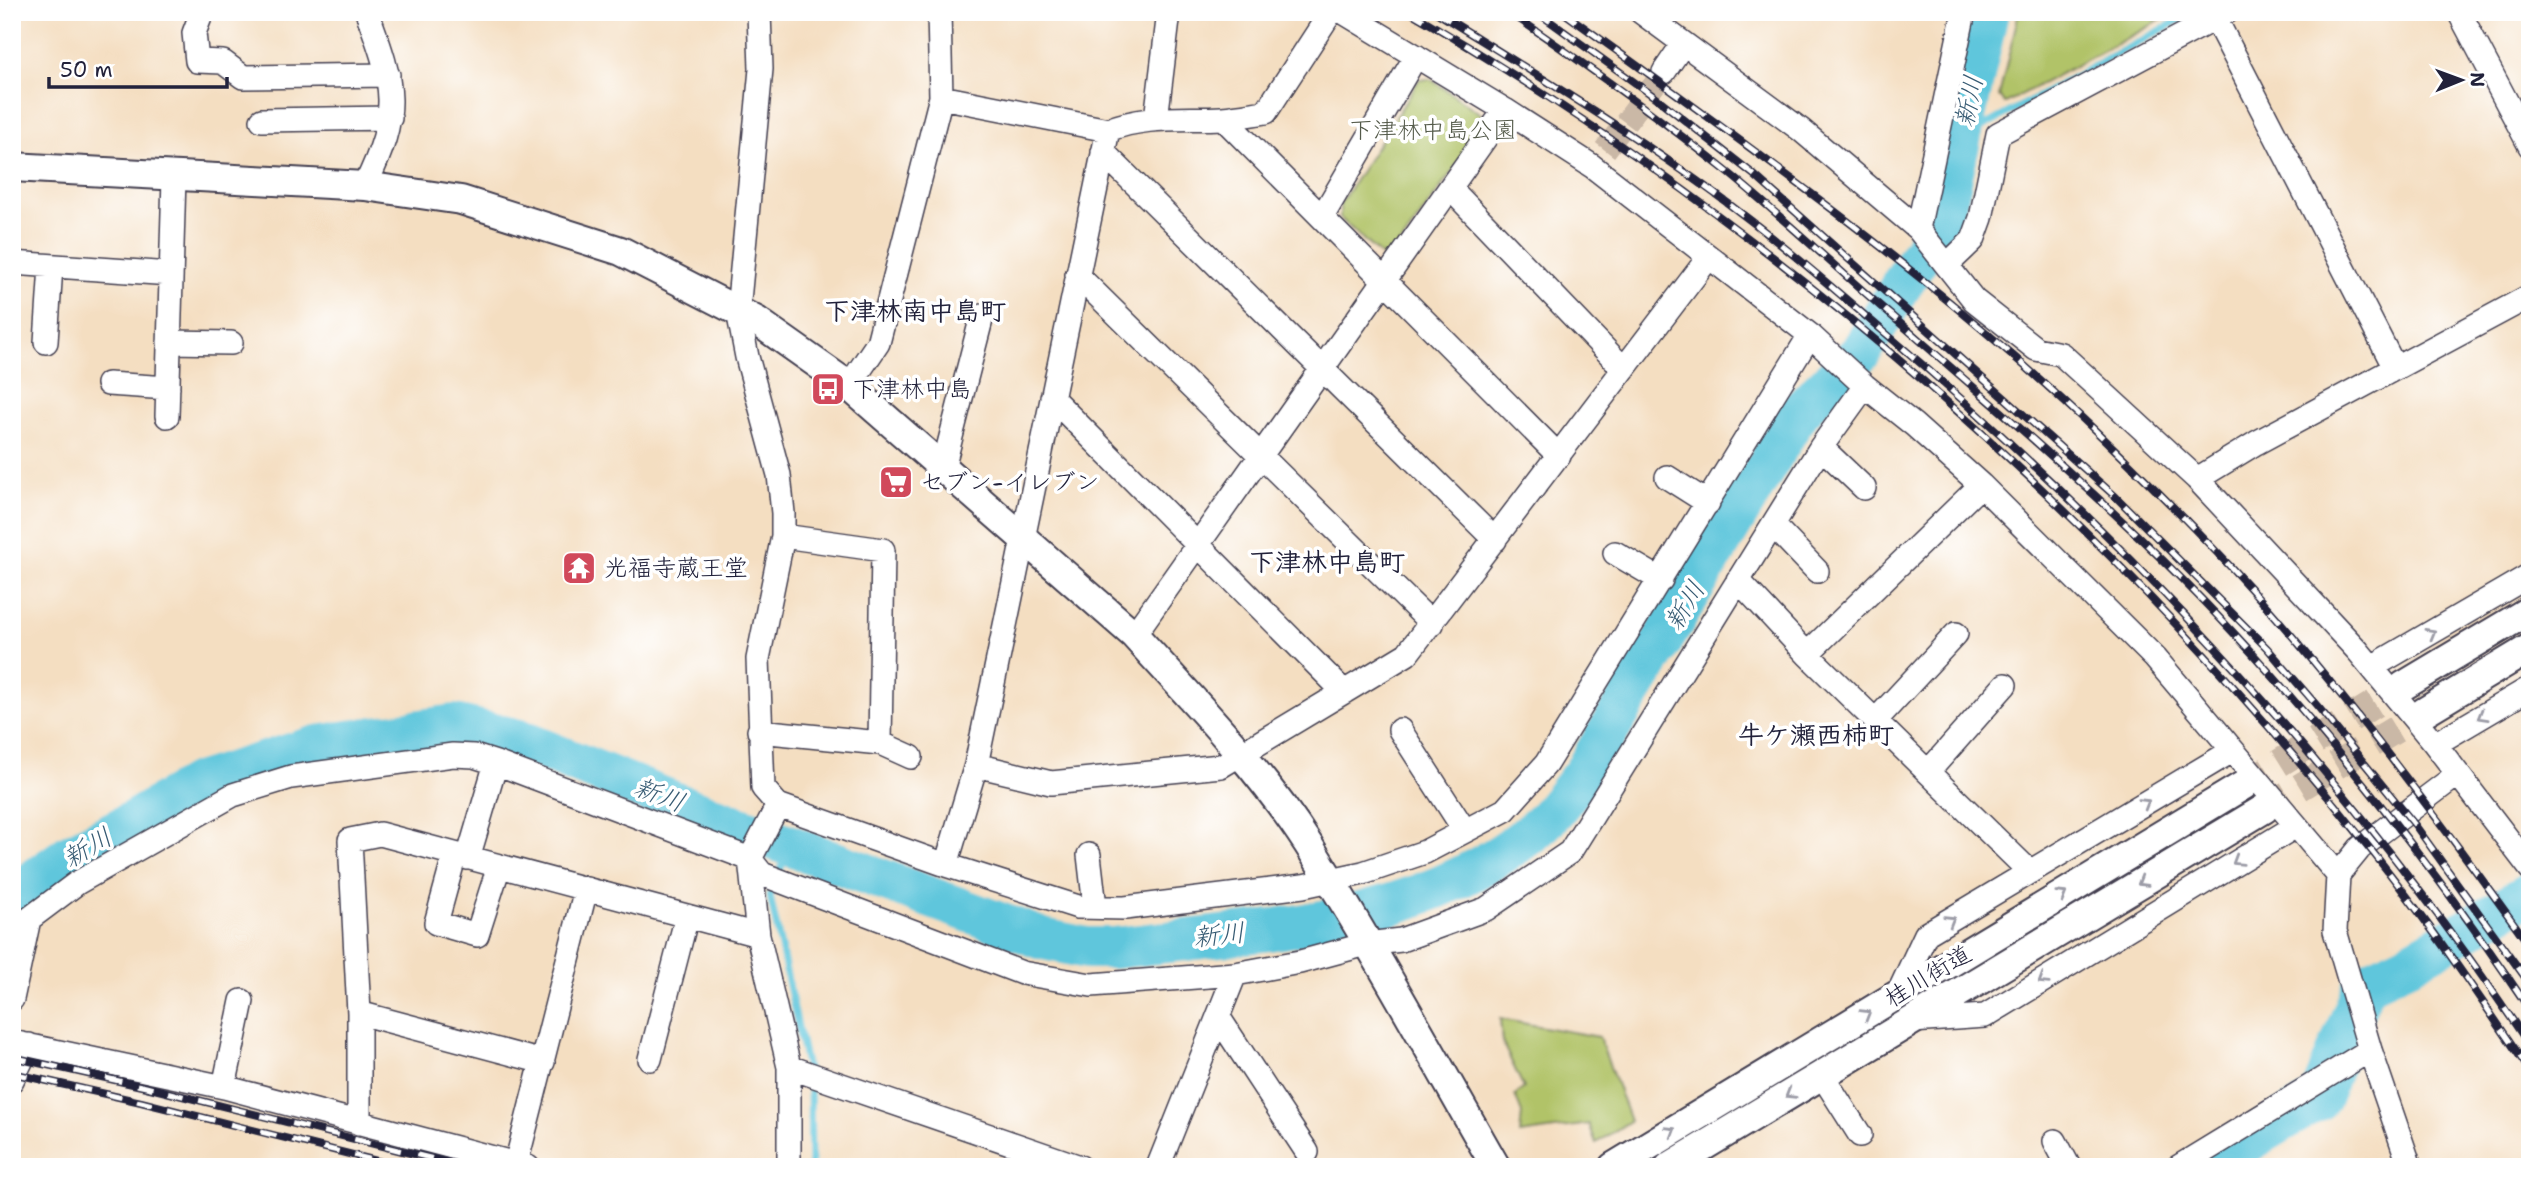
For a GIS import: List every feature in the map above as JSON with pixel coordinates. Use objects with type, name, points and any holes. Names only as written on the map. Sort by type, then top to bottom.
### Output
[{"type":"street","points":[[202,12],[194,33],[197,61],[223,62],[243,77],[388,75]]},
{"type":"street","points":[[365,187],[380,153],[390,118],[388,75],[366,12]]},
{"type":"street","points":[[760,12],[761,69],[738,311],[747,357],[779,475],[783,536],[758,659],[763,788],[775,811],[1078,907],[1125,908],[1334,890],[1425,852],[1504,810],[1546,765],[1811,335]]},
{"type":"street","points":[[849,386],[878,343],[941,97],[939,12]]},
{"type":"street","points":[[1156,119],[1169,12]]},
{"type":"street","points":[[946,865],[976,765],[1105,141],[1128,122],[1223,118],[1266,112],[1331,12]]},
{"type":"street","points":[[1343,12],[1505,110],[1598,158],[1709,257],[1811,335],[1865,386],[1914,425],[1981,485],[2155,658],[2337,875]]},
{"type":"street","points":[[1641,12],[1675,29],[1801,130],[1918,229],[1974,300],[2036,349],[2061,354],[2197,479],[2372,667],[2530,868]]},
{"type":"street","points":[[1918,229],[1964,12]]},
{"type":"street","points":[[2459,12],[2530,146]]},
{"type":"street","points":[[1948,264],[1973,240],[1981,218],[1998,134],[2218,14],[2395,368]]},
{"type":"street","points":[[1664,72],[1675,29]]},
{"type":"street","points":[[1322,217],[1416,56]]},
{"type":"street","points":[[941,97],[1105,141],[1322,369],[1495,540]]},
{"type":"street","points":[[1135,635],[1505,110]]},
{"type":"street","points":[[262,120],[390,118]]},
{"type":"street","points":[[1223,118],[1559,456]]},
{"type":"street","points":[[12,167],[365,187],[461,200],[621,251],[757,321],[849,386],[1135,635],[1240,755],[1307,843],[1496,1167]]},
{"type":"street","points":[[167,416],[174,178]]},
{"type":"street","points":[[1450,188],[1624,369]]},
{"type":"street","points":[[976,765],[1051,783],[1221,766],[1408,654],[1709,257]]},
{"type":"street","points":[[12,263],[171,274]]},
{"type":"street","points":[[46,342],[51,266]]},
{"type":"street","points":[[1077,275],[1432,624]]},
{"type":"street","points":[[2197,479],[2256,443],[2530,296]]},
{"type":"street","points":[[943,468],[982,316]]},
{"type":"street","points":[[170,342],[231,343]]},
{"type":"street","points":[[108,384],[168,388]]},
{"type":"street","points":[[12,999],[20,927],[78,883],[233,795],[291,777],[440,756],[474,756],[496,763],[755,861],[787,884],[1022,973],[1091,985],[1236,974],[1300,962],[1363,938],[1401,940],[1486,909],[1570,852],[1821,447],[1865,386]]},
{"type":"street","points":[[1052,398],[1344,692]]},
{"type":"street","points":[[1821,447],[1864,488]]},
{"type":"street","points":[[1667,477],[1708,503]]},
{"type":"street","points":[[1807,654],[1981,485]]},
{"type":"street","points":[[1774,526],[1817,570]]},
{"type":"street","points":[[783,536],[883,550],[880,743]]},
{"type":"street","points":[[1615,553],[1661,580]]},
{"type":"street","points":[[2372,667],[2530,575]]},
{"type":"street","points":[[1738,580],[1807,654],[2030,872]]},
{"type":"street","points":[[2403,686],[2530,610]]},
{"type":"street","points":[[1875,721],[1956,634]]},
{"type":"street","points":[[2424,712],[2530,648]]},
{"type":"street","points":[[1927,772],[2005,685]]},
{"type":"street","points":[[2435,744],[2530,688]]},
{"type":"street","points":[[1400,730],[1465,831]]},
{"type":"street","points":[[759,731],[880,743],[911,757]]},
{"type":"street","points":[[1898,994],[1926,934],[2232,751]]},
{"type":"street","points":[[496,763],[436,923],[477,936],[499,866]]},
{"type":"street","points":[[2410,1167],[2370,1049],[2335,931],[2337,875],[2360,848],[2458,774]]},
{"type":"street","name":"桂川街道","points":[[1612,1167],[2244,785]]},
{"type":"street","name":"桂川街道","points":[[1669,1167],[2264,809]]},
{"type":"street","points":[[775,811],[755,861],[758,935],[793,1069],[789,1167]]},
{"type":"street","points":[[1912,1021],[1985,1016],[2296,826]]},
{"type":"street","points":[[359,1123],[359,1013],[350,840],[380,834],[758,935]]},
{"type":"street","points":[[1089,855],[1095,907]]},
{"type":"street","points":[[12,1080],[21,1044],[224,1087],[522,1165],[586,889]]},
{"type":"street","points":[[650,1059],[687,916]]},
{"type":"street","points":[[1158,1167],[1236,974]]},
{"type":"street","points":[[224,1087],[242,1001]]},
{"type":"street","points":[[359,1013],[544,1062]]},
{"type":"street","points":[[1219,1018],[1307,1152]]},
{"type":"street","points":[[2178,1167],[2370,1049]]},
{"type":"street","points":[[793,1069],[1080,1167]]},
{"type":"street","points":[[1822,1075],[1860,1135]]},
{"type":"street","points":[[2055,1141],[2069,1167]]},
{"type":"green space","points":[[2019,12],[2176,12],[2004,104],[1999,96]]},
{"type":"green space","name":"下津林中島公園","points":[[1430,79],[1484,116],[1484,127],[1392,256],[1382,257],[1340,218],[1340,204],[1419,80]]},
{"type":"green space","points":[[1500,1019],[1599,1037],[1630,1121],[1596,1143],[1589,1124],[1520,1134],[1522,1113],[1515,1095],[1524,1088],[1502,1042]]},
{"type":"waterway","name":"新川","points":[[12,898],[69,855],[132,822],[197,783],[317,746],[454,725],[519,740],[686,807],[1043,939],[1087,948],[1114,948],[1281,928],[1390,904],[1442,886],[1492,860],[1538,827],[1562,802],[1583,774],[1799,411],[1860,353],[1943,217],[1988,12]]},
{"type":"waterway","points":[[1960,139],[2194,12]]},
{"type":"waterway","points":[[790,845],[770,896],[807,1069]]},
{"type":"waterway","name":"新川","points":[[12,891],[17,892]]},
{"type":"waterway","points":[[2206,1167],[2319,1099],[2365,983],[2410,962],[2530,893]]},
{"type":"waterway","points":[[810,1080],[811,1167]]},
{"type":"tunnel","points":[[1605,150],[1664,72]]},
{"type":"tunnel","points":[[2244,785],[2403,686]]},
{"type":"tunnel","points":[[2264,809],[2424,712]]},
{"type":"railway","points":[[1410,12],[1547,96],[1679,187],[1808,285],[1932,388],[2050,497],[2164,612],[2272,731],[2395,881],[2530,1071]]},
{"type":"railway","points":[[1436,12],[1630,135],[1760,228],[1974,410],[2063,493],[2149,578],[2232,666],[2311,756],[2388,850],[2461,947],[2530,1046]]},
{"type":"railway","points":[[1509,12],[1649,111],[1751,191],[2032,438],[2166,564],[2251,652],[2362,782],[2432,871],[2530,1010]]},
{"type":"railway","points":[[1537,12],[1659,100],[1753,174],[2116,497],[2267,648],[2319,708],[2415,825],[2530,984]]},
{"type":"railway","points":[[1563,12],[1772,164],[1908,268],[1975,323],[2102,437],[2205,540],[2303,649],[2419,795],[2530,946]]},
{"type":"railway","points":[[12,1057],[146,1087],[466,1167]]},
{"type":"railway","points":[[12,1073],[141,1102],[401,1167]]},
{"type":"place","name":"下津林中島","points":[[828,389]]},
{"type":"place","name":"セブン-イレブン","points":[[896,482]]},
{"type":"place","name":"光福寺蔵王堂","points":[[579,568]]},
{"type":"district","name":"下津林南中島町","points":[[915,310]]},
{"type":"district","name":"下津林中島町","points":[[1327,561]]},
{"type":"district","name":"牛ケ瀬西柿町","points":[[1816,734]]}]
